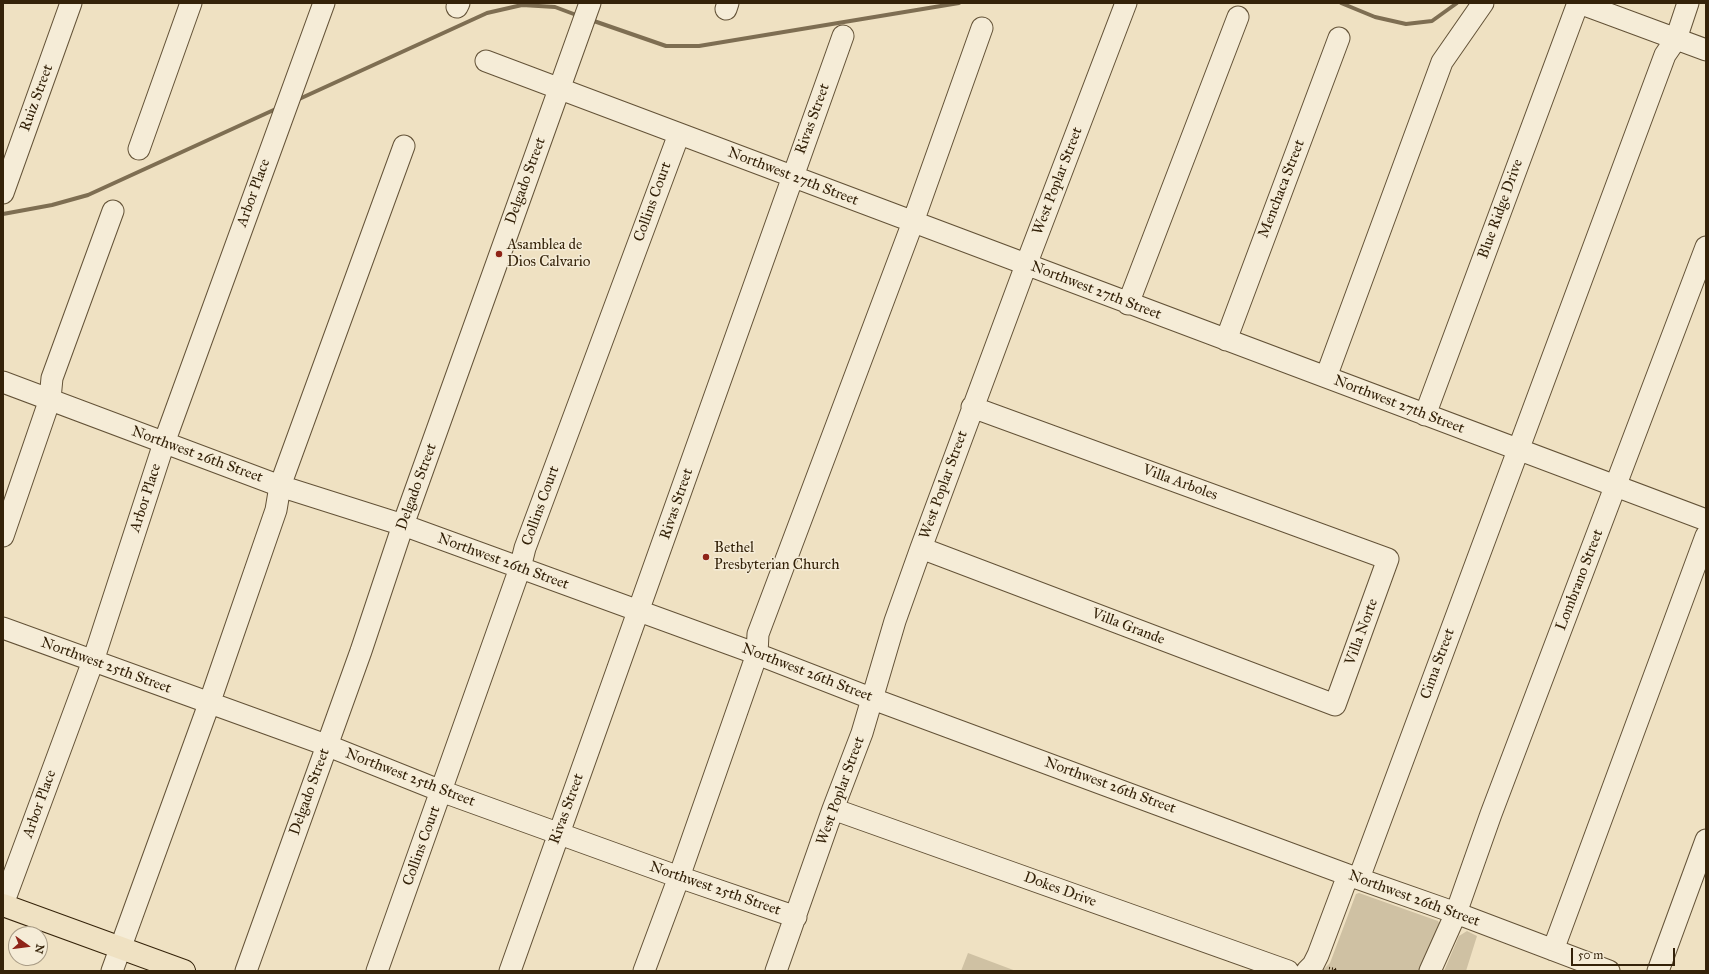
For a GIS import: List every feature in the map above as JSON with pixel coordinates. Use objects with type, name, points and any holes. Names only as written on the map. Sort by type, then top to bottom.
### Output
[{"type":"main road","points":[[3,905],[184,971]]},
{"type":"street","name":"Ruiz Street","points":[[5,188],[71,3]]},
{"type":"street","points":[[139,149],[191,3]]},
{"type":"street","name":"Arbor Place","points":[[3,905],[93,661],[164,443],[324,3]]},
{"type":"street","name":"Delgado Street","points":[[246,971],[361,651],[403,526],[590,3]]},
{"type":"street","name":"West Poplar Street","points":[[776,971],[833,810],[862,734],[895,621],[921,548],[972,407],[1126,3]]},
{"type":"street","points":[[1326,377],[1442,62],[1483,3]]},
{"type":"street","points":[[1578,3],[1706,50]]},
{"type":"street","name":"Blue Ridge Drive","points":[[1425,415],[1578,3]]},
{"type":"street","name":"Cima Street","points":[[1353,876],[1518,450],[1665,55],[1676,39],[1688,3]]},
{"type":"street","points":[[1128,304],[1238,17]]},
{"type":"street","points":[[644,971],[679,877],[757,654],[758,634],[913,222],[982,28]]},
{"type":"street","name":"Rivas Street","points":[[510,971],[843,36]]},
{"type":"street","name":"Menchaca Street","points":[[1226,340],[1339,38]]},
{"type":"street","name":"Northwest 27th Street","points":[[486,61],[1128,304],[1706,520]]},
{"type":"street","name":"Collins Court","points":[[377,971],[520,568],[525,548],[679,134]]},
{"type":"street","points":[[112,971],[209,704],[276,510],[280,486],[404,146]]},
{"type":"street","points":[[3,536],[50,399],[52,378],[113,211]]},
{"type":"street","name":"Lombrano Street","points":[[1430,971],[1456,913],[1494,806],[1706,248]]},
{"type":"street","name":"Northwest 26th Street","points":[[3,382],[280,486],[403,526],[757,654],[873,699],[1456,913],[1609,971]]},
{"type":"street","name":"Villa Arboles","points":[[972,407],[1388,559]]},
{"type":"street","points":[[1553,950],[1706,536]]},
{"type":"street","name":"Villa Grande","points":[[921,548],[1335,705]]},
{"type":"street","name":"Villa Norte","points":[[1335,705],[1388,559]]},
{"type":"street","name":"Northwest 25th Street","points":[[3,628],[326,746],[441,791],[679,877],[796,916]]},
{"type":"street","name":"Dokes Drive","points":[[833,810],[1288,971]]},
{"type":"street","points":[[1658,971],[1706,840]]},
{"type":"street","points":[[1307,971],[1313,965],[1318,955],[1353,876]]},
{"type":"shaded area","points":[[1359,893],[1438,921],[1442,929],[1426,971],[1322,971],[1330,963],[1356,894]]},
{"type":"shaded area","points":[[1467,931],[1477,936],[1466,971],[1444,971],[1459,936]]},
{"type":"shaded area","points":[[968,953],[1016,971],[961,971]]},
{"type":"waterway","points":[[591,20],[666,46],[699,46],[959,3]]},
{"type":"waterway","points":[[1341,3],[1375,17],[1406,24],[1432,21],[1457,3]]},
{"type":"waterway","points":[[297,100],[487,13],[522,5],[555,7],[579,16]]},
{"type":"waterway","points":[[3,214],[52,205],[88,195],[278,108]]},
{"type":"place","name":"Asamblea de Dios Calvario","points":[[499,254]]},
{"type":"place","name":"Bethel Presbyterian Church","points":[[706,557]]}]
